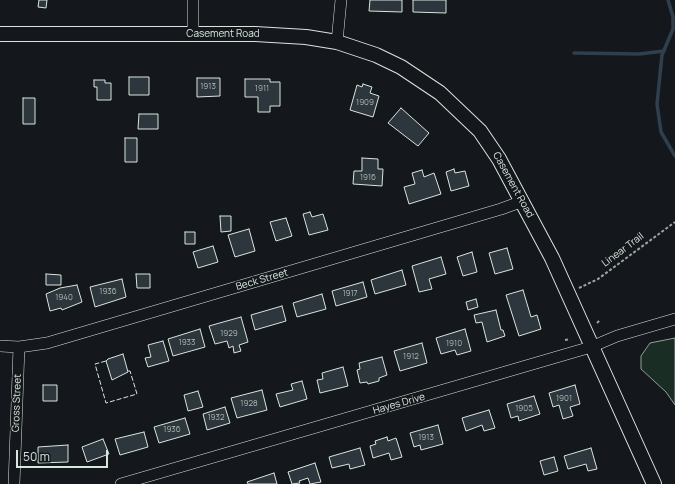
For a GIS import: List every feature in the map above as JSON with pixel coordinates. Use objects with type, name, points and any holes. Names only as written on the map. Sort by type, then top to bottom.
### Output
[{"type":"street","points":[[193,0],[193,34]]},
{"type":"street","points":[[337,42],[341,0]]},
{"type":"street","name":"Casement Road","points":[[0,34],[255,34],[306,37],[337,42],[364,50],[401,67],[440,93],[480,131],[499,159],[522,201],[552,258],[654,484]]},
{"type":"street","name":"Beck Street","points":[[0,346],[19,346],[47,343],[494,212],[522,201]]},
{"type":"street","name":"Hayes Drive","points":[[121,484],[591,347],[617,336],[675,318]]},
{"type":"street","name":"Gross Street","points":[[14,484],[19,346]]},
{"type":"path","name":"Linear Trail","points":[[579,289],[598,279],[675,222]]},
{"type":"path","points":[[597,323],[600,320]]},
{"type":"path","points":[[565,340],[570,339]]},
{"type":"green space","points":[[675,338],[675,405],[666,392],[641,369],[641,356],[650,343]]},
{"type":"building","points":[[39,0],[47,0],[46,8],[38,7]]},
{"type":"building","points":[[370,0],[402,0],[402,12],[369,11]]},
{"type":"building","points":[[413,0],[446,0],[446,13],[413,12]]},
{"type":"building","points":[[129,77],[149,77],[149,95],[129,95]]},
{"type":"building","points":[[197,78],[220,78],[220,96],[197,97]]},
{"type":"building","points":[[245,79],[270,79],[270,82],[280,82],[280,106],[270,106],[270,112],[258,112],[258,97],[245,97]]},
{"type":"building","points":[[94,80],[105,80],[105,83],[111,83],[111,100],[97,100],[97,87],[94,87]]},
{"type":"building","points":[[363,84],[372,87],[370,93],[379,96],[373,117],[350,110],[357,85],[362,87]]},
{"type":"building","points":[[23,98],[35,98],[35,124],[23,124]]},
{"type":"building","points":[[401,108],[429,133],[418,146],[388,123]]},
{"type":"building","points":[[139,114],[158,114],[158,129],[138,129]]},
{"type":"building","points":[[125,138],[137,138],[137,162],[125,162]]},
{"type":"building","points":[[362,158],[378,159],[378,169],[383,169],[382,186],[353,184],[354,171],[362,171]]},
{"type":"building","points":[[454,169],[455,173],[465,171],[469,186],[451,191],[446,172]]},
{"type":"building","points":[[422,170],[424,177],[434,173],[441,194],[409,204],[404,187],[415,184],[412,173]]},
{"type":"building","points":[[310,212],[312,217],[323,214],[328,230],[309,235],[303,214]]},
{"type":"building","points":[[220,216],[231,216],[231,231],[221,232]]},
{"type":"building","points":[[286,218],[292,236],[276,241],[270,222]]},
{"type":"building","points":[[249,229],[255,251],[235,257],[228,235]]},
{"type":"building","points":[[185,232],[195,232],[195,244],[185,244]]},
{"type":"building","points":[[213,246],[218,262],[198,268],[193,252]]},
{"type":"building","points":[[507,248],[513,269],[495,274],[489,253]]},
{"type":"building","points":[[472,252],[477,272],[463,276],[457,257]]},
{"type":"building","points":[[441,257],[446,274],[429,279],[432,289],[419,292],[412,266]]},
{"type":"building","points":[[402,270],[406,285],[375,294],[371,280]]},
{"type":"building","points":[[46,274],[61,275],[61,285],[46,285]]},
{"type":"building","points":[[136,274],[150,274],[150,288],[137,288]]},
{"type":"building","points":[[122,279],[126,297],[95,307],[90,287]]},
{"type":"building","points":[[363,282],[367,297],[336,306],[332,291]]},
{"type":"building","points":[[77,285],[82,302],[62,310],[61,308],[50,311],[46,294],[60,288]]},
{"type":"building","points":[[523,290],[531,317],[537,315],[541,329],[519,336],[506,295]]},
{"type":"building","points":[[322,294],[326,309],[297,317],[293,303]]},
{"type":"building","points":[[476,299],[478,307],[468,310],[466,302]]},
{"type":"building","points":[[282,306],[286,321],[255,330],[251,315]]},
{"type":"building","points":[[496,310],[501,330],[503,330],[505,336],[487,342],[482,322],[476,323],[474,315]]},
{"type":"building","points":[[241,317],[248,342],[239,345],[241,351],[234,353],[233,346],[229,348],[227,341],[215,344],[209,326]]},
{"type":"building","points":[[200,329],[205,347],[173,356],[168,339]]},
{"type":"building","points":[[465,329],[471,351],[457,355],[455,350],[441,354],[436,338]]},
{"type":"building","points":[[163,341],[169,361],[148,367],[145,358],[151,357],[148,345]]},
{"type":"building","points":[[422,343],[427,363],[400,371],[394,351]]},
{"type":"building","points":[[123,354],[128,372],[112,380],[106,361]]},
{"type":"building","points":[[382,357],[387,375],[379,378],[379,381],[368,384],[367,382],[360,383],[357,370],[360,369],[359,363]]},
{"type":"building","points":[[343,367],[348,386],[320,393],[317,380],[323,379],[322,373]]},
{"type":"building","points":[[302,381],[307,399],[280,407],[276,394],[293,390],[291,384]]},
{"type":"building","points":[[43,385],[57,385],[57,401],[43,401]]},
{"type":"building","points":[[575,385],[580,404],[570,407],[573,416],[563,419],[559,405],[553,407],[549,393]]},
{"type":"building","points":[[262,390],[267,410],[237,418],[231,398]]},
{"type":"building","points":[[198,391],[203,407],[188,411],[184,395]]},
{"type":"building","points":[[534,396],[540,414],[519,421],[518,416],[511,418],[507,404]]},
{"type":"building","points":[[225,407],[230,423],[207,430],[203,414]]},
{"type":"building","points":[[489,410],[495,428],[484,431],[482,425],[466,431],[462,418]]},
{"type":"building","points":[[185,418],[190,434],[159,443],[154,427]]},
{"type":"building","points":[[438,425],[443,444],[421,450],[420,445],[414,447],[410,433]]},
{"type":"building","points":[[144,432],[148,447],[120,455],[115,439]]},
{"type":"building","points":[[387,437],[388,441],[396,438],[402,457],[391,460],[389,453],[373,458],[370,446],[376,444],[375,441]]},
{"type":"building","points":[[103,439],[109,454],[87,462],[82,447]]},
{"type":"building","points":[[68,445],[68,462],[38,463],[38,447]]},
{"type":"building","points":[[360,448],[365,465],[350,469],[349,464],[332,468],[329,457]]},
{"type":"building","points":[[591,448],[597,469],[588,471],[586,464],[568,469],[564,456]]},
{"type":"building","points":[[554,457],[558,471],[544,475],[540,461]]},
{"type":"building","points":[[315,463],[321,482],[310,484],[308,478],[299,481],[300,483],[292,484],[288,472]]},
{"type":"building","points":[[274,473],[277,484],[248,484],[247,482]]},
{"type":"waterway","points":[[668,0],[673,17],[673,29],[662,55],[657,104],[661,132],[675,156]]},
{"type":"waterway","points":[[574,53],[639,54],[664,51]]},
{"type":"fence","points":[[106,361],[95,364],[106,403],[137,394],[130,371],[128,371]]}]
